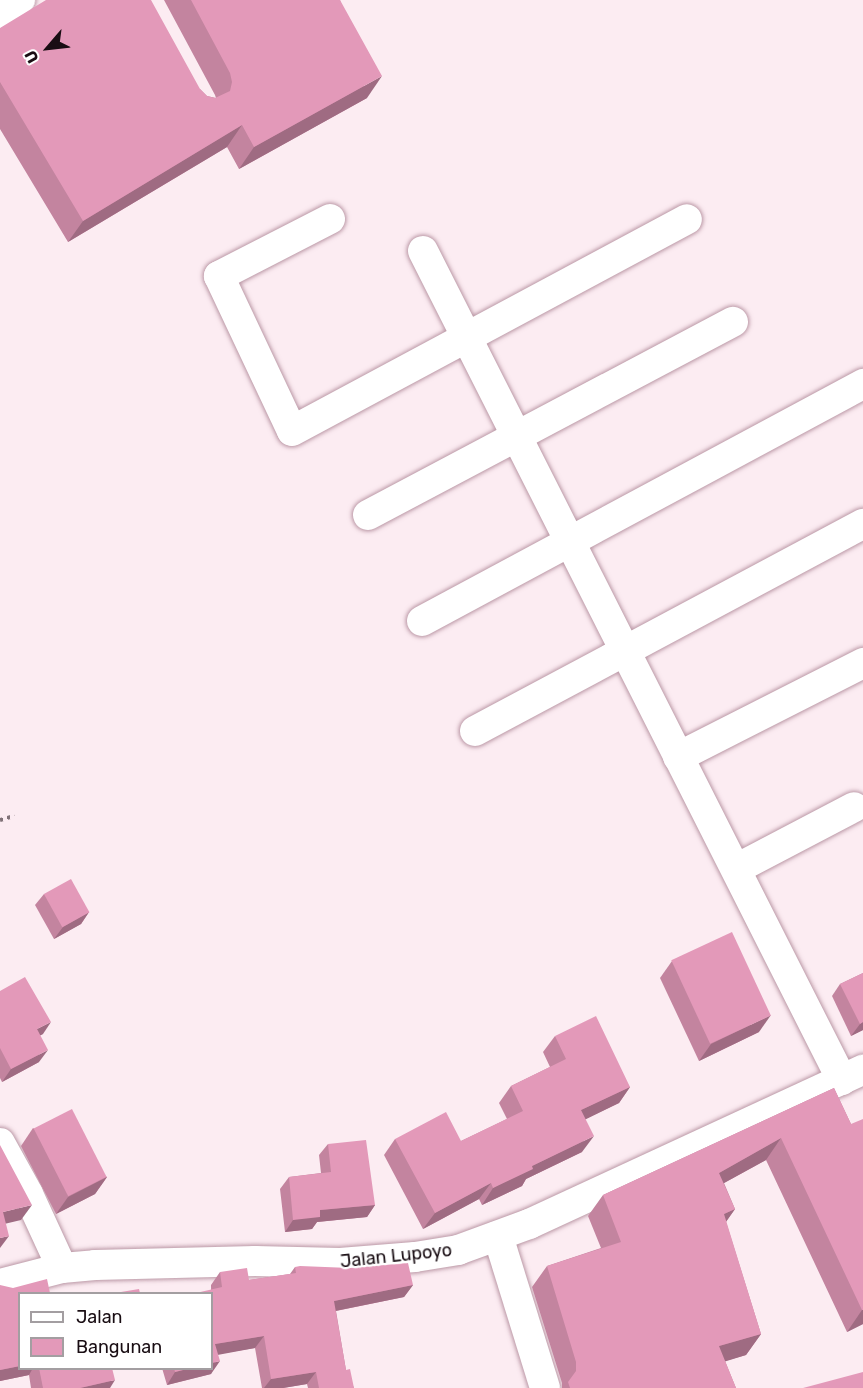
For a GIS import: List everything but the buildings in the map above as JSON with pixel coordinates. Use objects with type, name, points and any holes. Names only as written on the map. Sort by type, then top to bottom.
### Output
[{"type":"street","points":[[0,16],[20,0]]},
{"type":"street","points":[[330,219],[219,276],[292,431],[687,219]]},
{"type":"street","points":[[423,251],[736,869],[852,1075]]},
{"type":"street","points":[[368,514],[733,322]]},
{"type":"street","points":[[422,621],[863,384]]},
{"type":"street","points":[[475,731],[863,525]]},
{"type":"street","points":[[678,757],[863,663]]},
{"type":"street","points":[[736,869],[854,807]]},
{"type":"street","name":"Jalan Lupoyo","points":[[0,1284],[62,1269],[186,1262],[340,1263],[394,1259],[458,1250],[498,1236],[852,1075]]},
{"type":"street","points":[[0,1143],[28,1194],[62,1269]]},
{"type":"street","points":[[498,1236],[545,1388]]},
{"type":"path","points":[[0,819],[14,816]]}]
